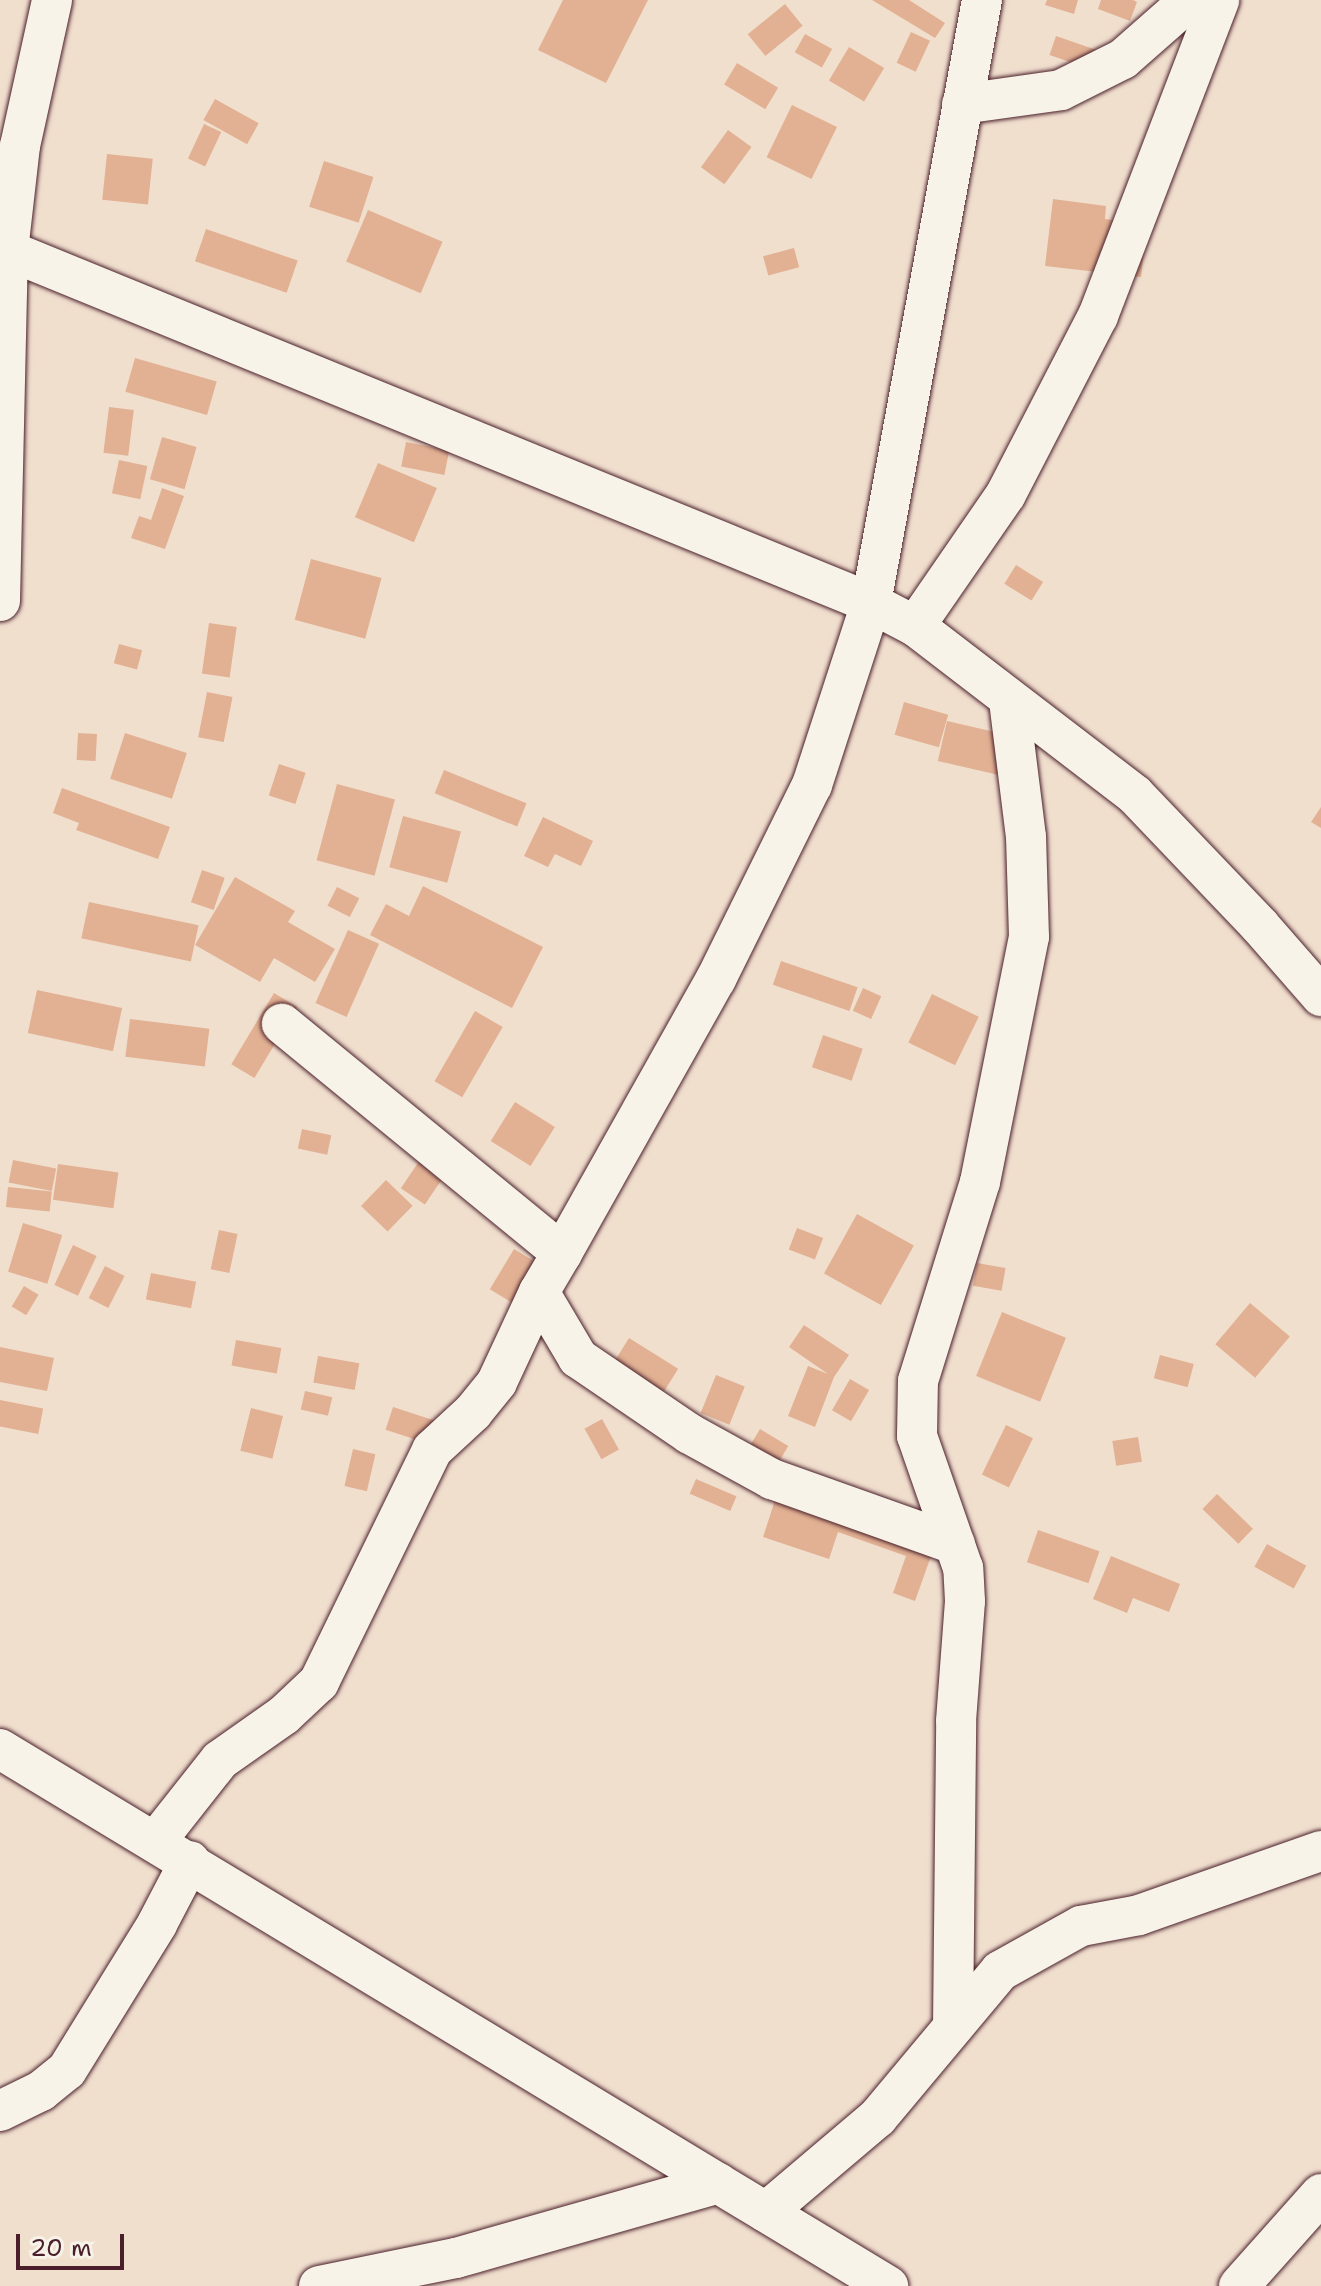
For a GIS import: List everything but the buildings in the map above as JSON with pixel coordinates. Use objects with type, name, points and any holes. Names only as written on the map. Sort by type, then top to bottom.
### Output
[{"type":"street","points":[[0,601],[4,249],[20,146],[52,0]]},
{"type":"street","points":[[156,1841],[220,1760],[284,1715],[319,1682],[432,1450],[473,1412],[497,1382],[539,1292],[716,979],[812,785],[871,603],[982,0]]},
{"type":"street","points":[[962,104],[1061,90],[1123,59],[1190,0]]},
{"type":"street","points":[[915,626],[1006,494],[1098,316],[1219,0]]},
{"type":"street","points":[[4,249],[871,603],[915,626],[1135,795],[1260,926],[1321,996]]},
{"type":"street","points":[[953,2027],[956,1721],[965,1601],[963,1568],[917,1436],[918,1381],[980,1182],[1029,937],[1026,837],[1009,700]]},
{"type":"street","points":[[282,1024],[562,1253]]},
{"type":"street","points":[[539,1292],[578,1358],[690,1434],[772,1479],[955,1544]]},
{"type":"street","points":[[0,1749],[190,1861],[888,2286]]},
{"type":"street","points":[[766,2212],[878,2117],[1000,1971],[1081,1926],[1139,1915],[1321,1851]]},
{"type":"street","points":[[0,2111],[41,2091],[67,2070],[157,1924],[190,1861]]},
{"type":"street","points":[[319,2286],[456,2258],[719,2183]]},
{"type":"street","points":[[1239,2286],[1321,2194]]}]
